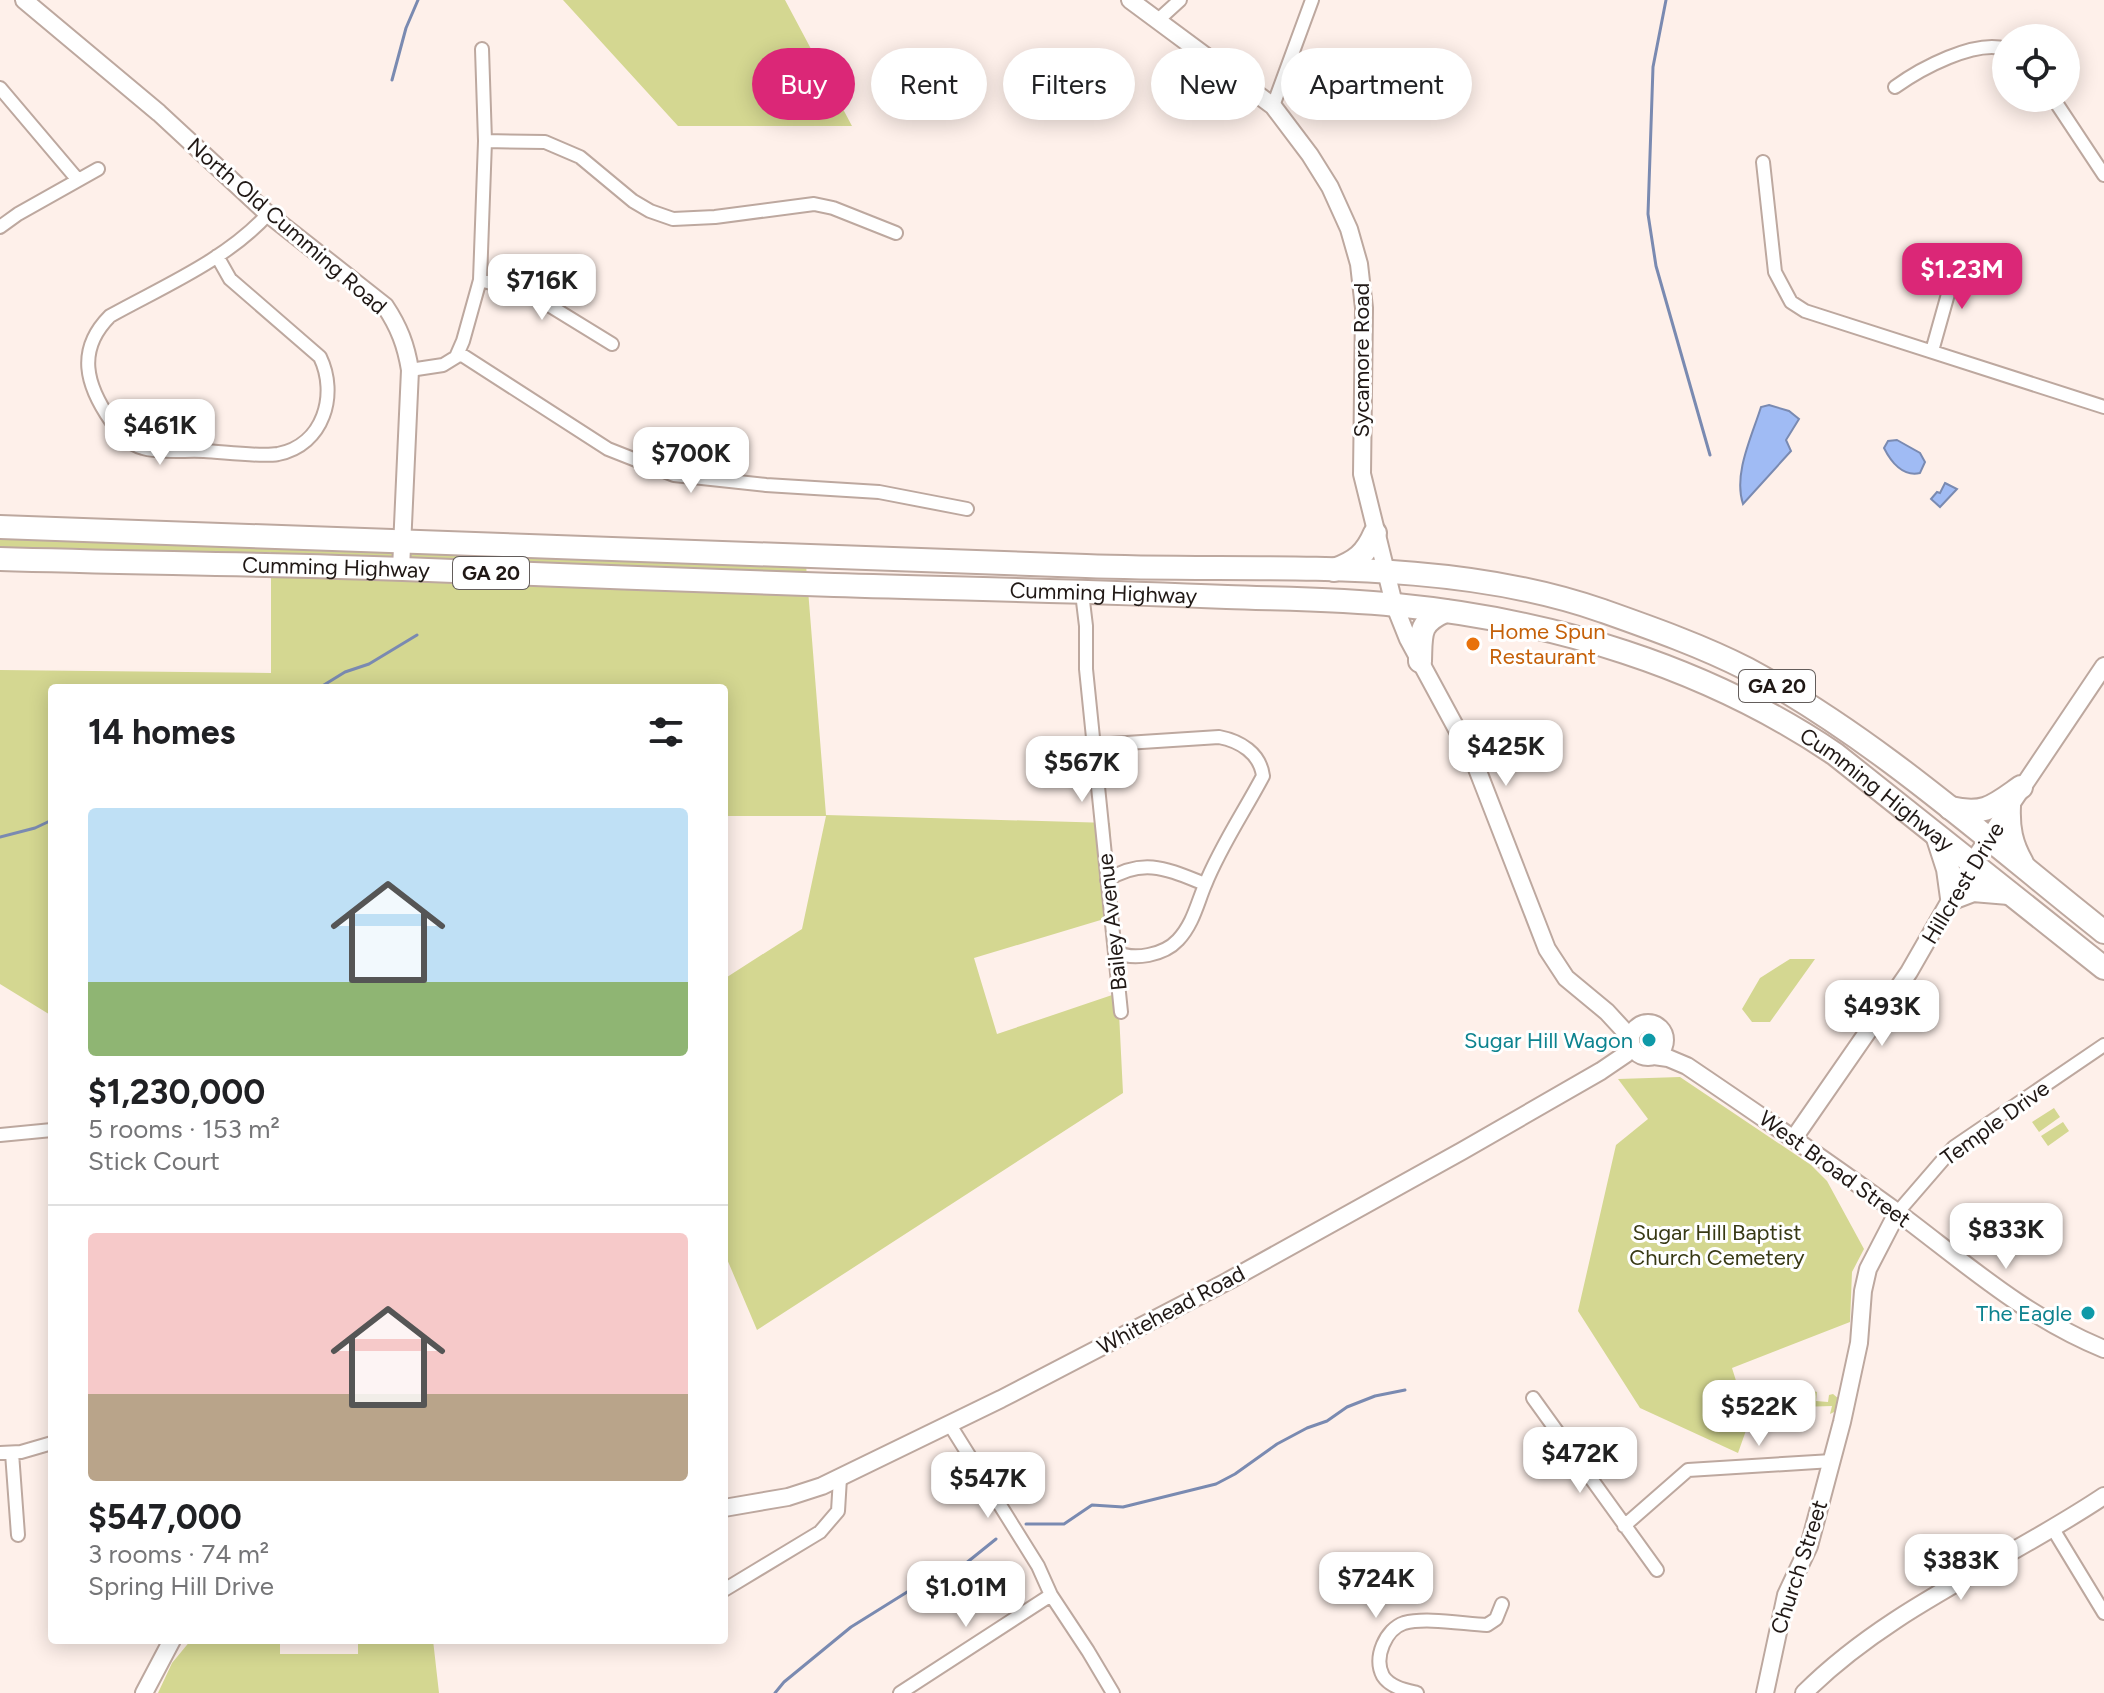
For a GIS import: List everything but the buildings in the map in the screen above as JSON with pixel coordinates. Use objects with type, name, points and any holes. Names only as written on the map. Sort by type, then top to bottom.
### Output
[{"type":"highway","name":"Cumming Highway","points":[[0,527],[1092,566],[1387,572],[1469,580],[1538,593],[1599,609],[1701,649],[1742,667],[1798,698],[1860,738],[2104,932]]},
{"type":"highway","points":[[1332,571],[1368,551],[1375,533]]},
{"type":"highway","name":"Cumming Highway","points":[[0,559],[401,569],[1394,604],[1526,624],[1600,643],[1658,664],[1749,703],[1797,729],[1835,754],[2104,968]]},
{"type":"highway","points":[[1420,661],[1424,624],[1445,611]]},
{"type":"highway","points":[[1949,808],[1977,813],[2015,796]]},
{"type":"highway","points":[[2015,796],[2009,831],[2014,849],[2027,871]]},
{"type":"highway","points":[[1937,837],[1948,869],[1952,898],[1973,890],[2009,893]]},
{"type":"street","name":"North Old Cumming Road","points":[[24,0],[159,113],[268,214],[385,306],[401,332],[410,370],[401,569]]},
{"type":"street","name":"Sycamore Road","points":[[1130,0],[1273,106],[1330,187],[1349,229],[1359,264],[1365,321],[1362,474],[1387,572]]},
{"type":"street","points":[[1157,21],[1180,0]]},
{"type":"street","points":[[1273,106],[1312,0]]},
{"type":"street","points":[[1895,87],[1907,78],[1971,48],[1992,46]]},
{"type":"street","points":[[410,370],[443,365],[459,353],[480,280],[485,141],[482,49]]},
{"type":"street","points":[[0,88],[78,180]]},
{"type":"street","points":[[2062,112],[2104,175]]},
{"type":"street","points":[[485,141],[545,142],[580,157],[633,201],[673,219],[715,217],[814,204],[833,208],[896,233]]},
{"type":"street","points":[[1763,162],[1775,272],[1791,302],[1805,311],[2104,407]]},
{"type":"street","points":[[0,227],[98,169]]},
{"type":"street","points":[[217,256],[230,279],[320,357],[326,369],[329,386],[327,411],[315,432],[304,442],[278,454],[143,449],[122,436],[99,403],[88,378],[89,355],[97,329],[110,316],[217,256],[248,235],[268,214]]},
{"type":"street","points":[[1932,351],[1957,262]]},
{"type":"street","points":[[480,280],[529,293],[612,344]]},
{"type":"street","points":[[459,353],[608,449],[674,475],[879,492],[967,509]]},
{"type":"street","points":[[1387,572],[1394,604],[1420,661],[1474,761],[1547,949],[1566,978],[1607,1012],[1640,1048],[1663,1049],[1666,1038],[1661,1027],[1650,1022],[1635,1028],[1640,1048]]},
{"type":"street","name":"Bailey Avenue","points":[[1082,593],[1086,669],[1121,1012]]},
{"type":"street","name":"Hillcrest Drive","points":[[1794,1138],[1906,978],[1971,864],[2104,666]]},
{"type":"street","points":[[1095,745],[1219,737],[1237,740],[1262,765],[1263,776],[1205,884],[1196,913],[1179,939],[1152,954],[1126,957],[1116,952]]},
{"type":"street","points":[[1107,880],[1126,868],[1163,867],[1205,884]]},
{"type":"street","points":[[1607,1012],[1644,1023]]},
{"type":"street","name":"West Broad Street","points":[[1666,1038],[1687,1066]]},
{"type":"street","name":"Temple Drive","points":[[1897,1213],[1954,1147],[2104,1045]]},
{"type":"street","name":"West Broad Street","points":[[1640,1048],[1687,1066],[1794,1138],[2013,1301],[2081,1340],[2104,1349]]},
{"type":"street","name":"Whitehead Road","points":[[728,1507],[788,1497],[840,1478],[950,1425],[1228,1281],[1640,1048]]},
{"type":"street","points":[[0,1135],[48,1130]]},
{"type":"street","name":"Church Street","points":[[1765,1693],[1786,1595],[1809,1546],[1832,1461],[1859,1343],[1868,1269],[1897,1213]]},
{"type":"street","points":[[1533,1398],[1657,1570]]},
{"type":"street","points":[[950,1425],[1113,1693]]},
{"type":"street","points":[[18,1535],[6,1453],[48,1444]]},
{"type":"street","points":[[1624,1526],[1688,1470],[1832,1461]]},
{"type":"street","points":[[728,1588],[820,1532],[838,1511],[840,1478]]},
{"type":"street","points":[[1804,1693],[1842,1659],[1924,1601],[2053,1529],[2104,1496]]},
{"type":"street","points":[[2053,1529],[2104,1613]]},
{"type":"street","points":[[900,1693],[1052,1597]]},
{"type":"street","points":[[1417,1693],[1395,1687],[1383,1676],[1380,1661],[1383,1643],[1394,1627],[1409,1622],[1487,1625],[1496,1619],[1502,1604]]},
{"type":"street","points":[[144,1693],[170,1644]]},
{"type":"green space","points":[[563,0],[785,0],[811,48],[752,48],[752,120],[849,120],[852,126],[678,126]]},
{"type":"green space","points":[[0,536],[805,552],[826,815],[1110,823],[1114,916],[974,958],[997,1034],[1118,993],[1123,1093],[757,1330],[728,1261],[728,976],[802,929],[826,816],[728,816],[728,684],[48,684],[48,1014],[0,984],[0,670],[271,673],[271,552],[99,558],[0,555]]},
{"type":"green space","points":[[1790,959],[1815,959],[1770,1022],[1752,1022],[1742,1009],[1760,978]]},
{"type":"green space","name":"Sugar Hill Baptist Church Cemetery","points":[[1680,1077],[1811,1165],[1827,1181],[1864,1249],[1852,1272],[1850,1322],[1732,1368],[1749,1422],[1738,1453],[1640,1408],[1578,1311],[1616,1145],[1648,1119],[1618,1079]]},
{"type":"green space","points":[[2054,1108],[2060,1117],[2039,1132],[2032,1122]]},
{"type":"green space","points":[[2063,1122],[2069,1131],[2048,1146],[2041,1136]]},
{"type":"green space","points":[[1813,1391],[1817,1392],[1816,1401],[1828,1402],[1829,1395],[1833,1394],[1839,1399],[1838,1410],[1830,1414],[1832,1406],[1799,1407],[1794,1416],[1773,1415],[1773,1405],[1778,1412],[1812,1399]]},
{"type":"green space","points":[[1403,1581],[1423,1589],[1417,1603],[1397,1595]]},
{"type":"green space","points":[[188,1644],[280,1644],[280,1654],[358,1654],[358,1644],[433,1644],[439,1693],[158,1693],[172,1663]]},
{"type":"water","points":[[1769,405],[1789,411],[1799,419],[1786,440],[1791,451],[1743,504],[1740,480],[1745,455],[1761,407]]},
{"type":"water","points":[[1897,440],[1920,453],[1925,462],[1920,473],[1903,471],[1890,458],[1884,448],[1888,441]]},
{"type":"water","points":[[1945,483],[1957,489],[1940,507],[1931,499],[1937,492],[1940,493]]},
{"type":"waterway","points":[[392,80],[406,28],[418,0]]},
{"type":"waterway","points":[[1666,0],[1653,67],[1648,214],[1656,266],[1710,455]]},
{"type":"waterway","points":[[326,684],[345,672],[369,664],[417,635]]},
{"type":"waterway","points":[[0,837],[48,822]]},
{"type":"waterway","points":[[1026,1524],[1064,1524],[1092,1505],[1123,1507],[1216,1484],[1277,1444],[1327,1421],[1347,1407],[1375,1396],[1405,1390]]},
{"type":"waterway","points":[[775,1693],[784,1682],[851,1627],[928,1579],[960,1568],[996,1539]]},
{"type":"place","name":"Home Spun Restaurant","points":[[1473,644]]},
{"type":"place","name":"Sugar Hill Wagon","points":[[1649,1040]]},
{"type":"place","name":"The Eagle","points":[[2088,1313]]}]
